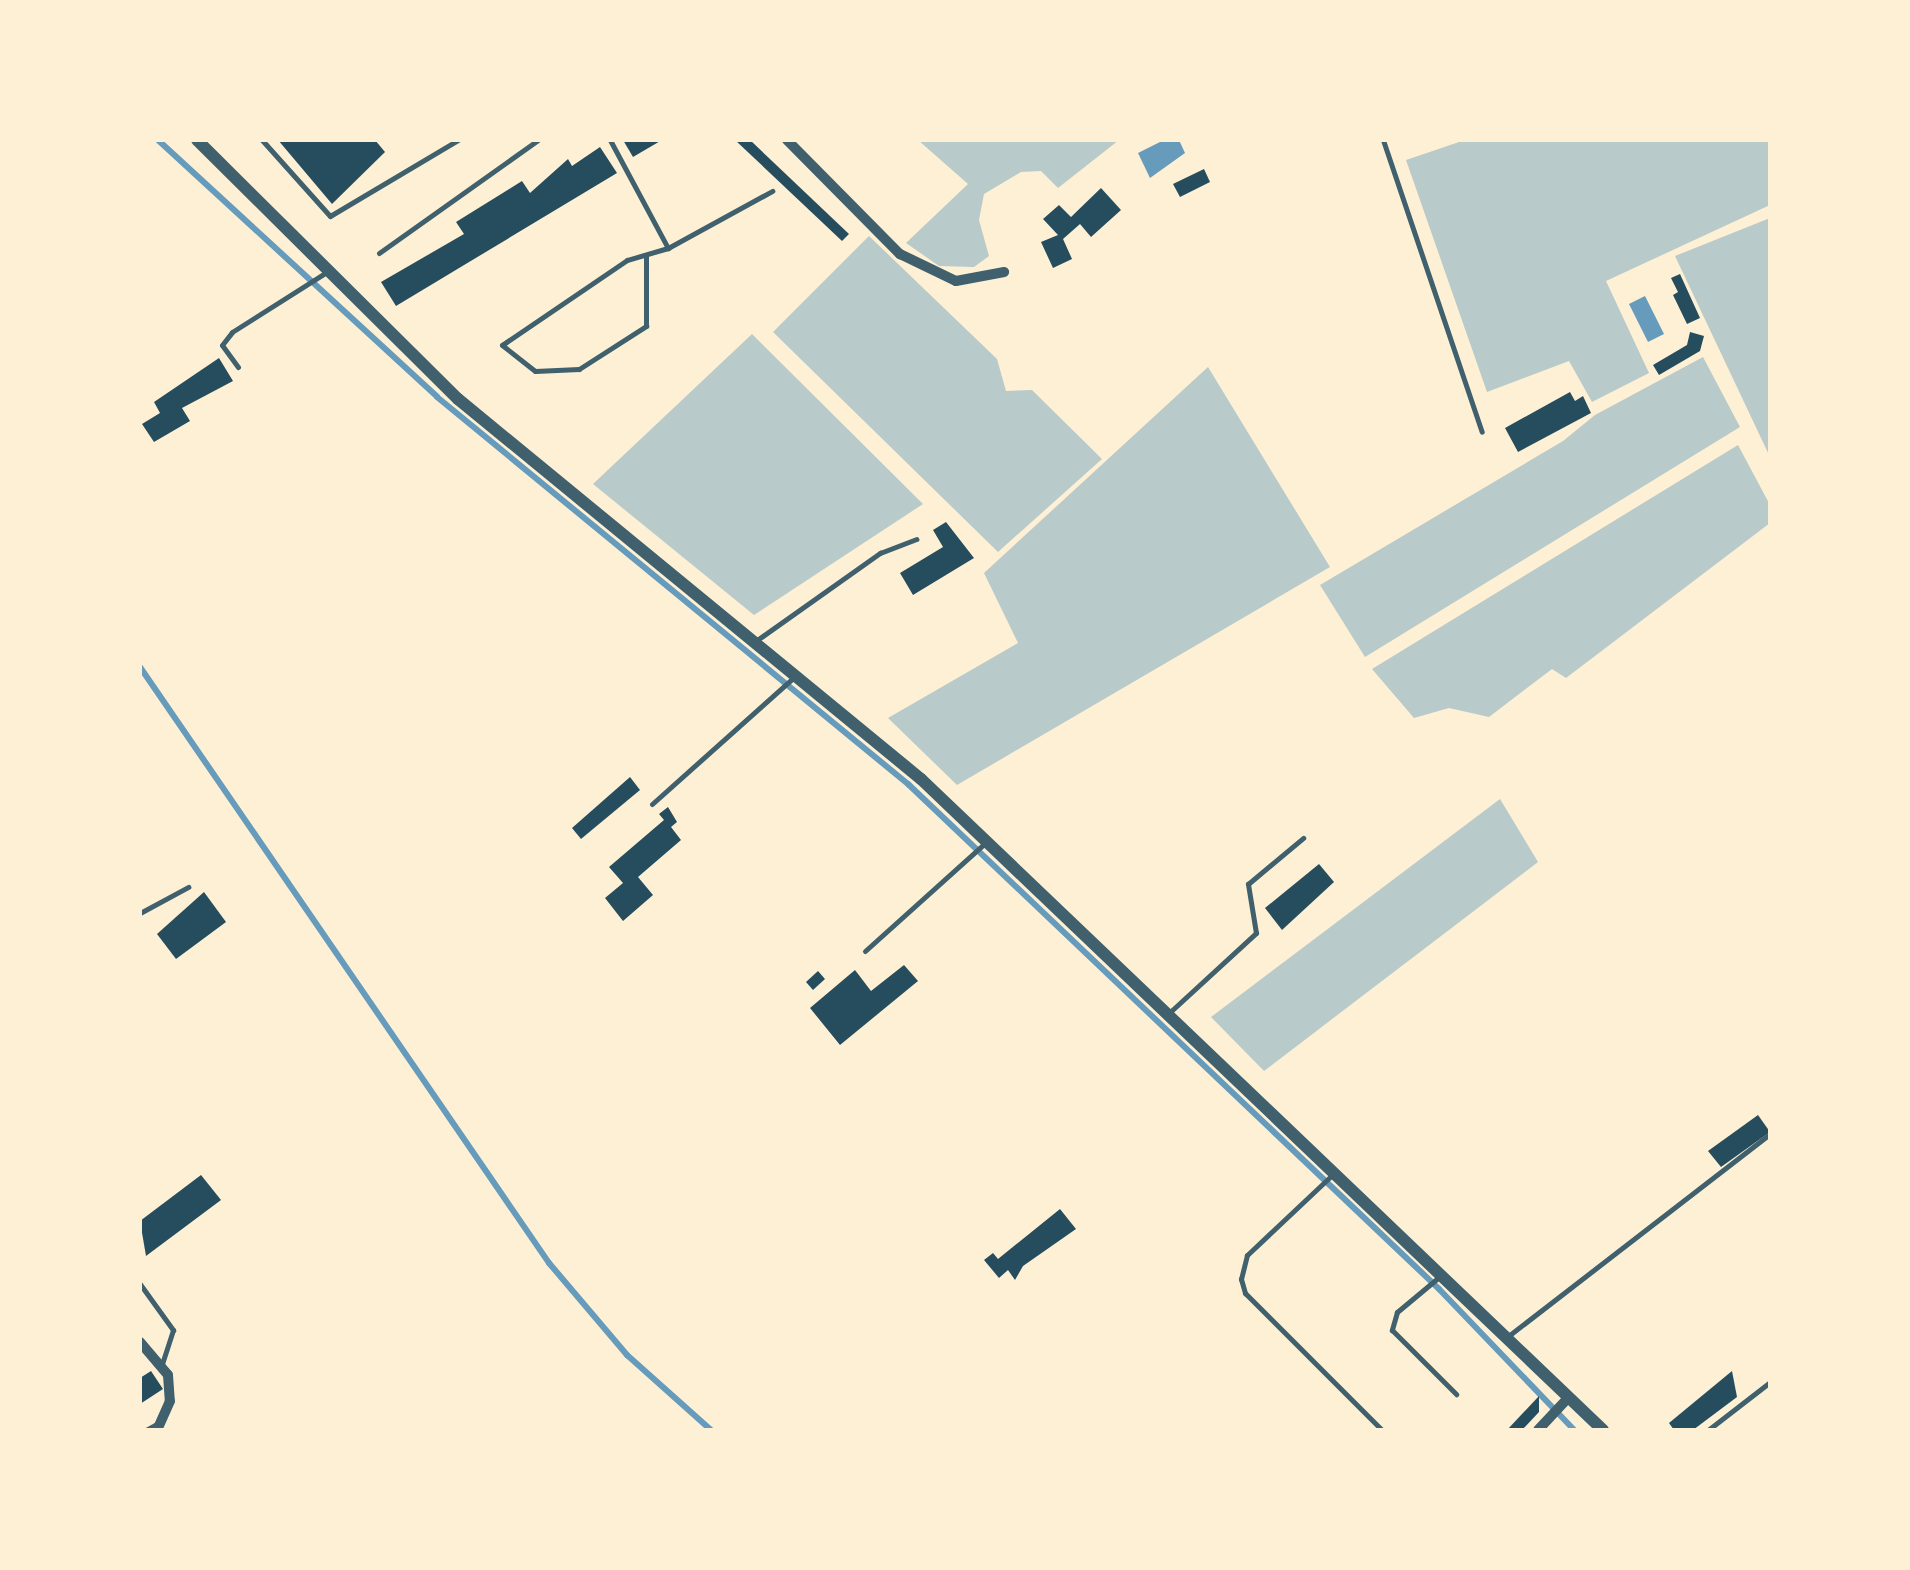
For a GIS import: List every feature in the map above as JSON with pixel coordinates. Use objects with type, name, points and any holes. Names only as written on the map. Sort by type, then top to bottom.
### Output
[{"type":"street","points":[[197,140],[325,273],[458,399],[757,640],[987,841],[1603,1430]]},
{"type":"street","points":[[787,140],[900,254],[956,280],[1004,272]]},
{"type":"street","points":[[140,1342],[162,1364],[170,1401],[158,1426]]},
{"type":"street","points":[[1538,1430],[1568,1398]]},
{"type":"lane","points":[[262,140],[330,216],[458,140]]},
{"type":"lane","points":[[380,254],[538,140]]},
{"type":"lane","points":[[610,140],[668,248]]},
{"type":"lane","points":[[1384,140],[1482,432]]},
{"type":"lane","points":[[646,255],[646,326],[578,369],[535,372],[502,345],[627,260],[668,248],[772,191]]},
{"type":"lane","points":[[238,368],[222,345],[232,332],[325,273]]},
{"type":"lane","points":[[757,640],[880,553],[916,539]]},
{"type":"lane","points":[[652,804],[797,674]]},
{"type":"lane","points":[[1169,1014],[1183,993],[1256,933],[1248,884],[1302,838]]},
{"type":"lane","points":[[865,951],[987,841]]},
{"type":"lane","points":[[140,913],[188,887]]},
{"type":"lane","points":[[1506,1338],[1770,1134]]},
{"type":"lane","points":[[1333,1172],[1248,1256],[1241,1279],[1245,1293],[1382,1430]]},
{"type":"lane","points":[[1441,1275],[1397,1312],[1392,1330],[1456,1394]]},
{"type":"lane","points":[[140,1284],[173,1330],[162,1364]]},
{"type":"lane","points":[[1708,1430],[1770,1382]]},
{"type":"lane","points":[[146,1430],[158,1426]]},
{"type":"shaded area","points":[[918,140],[1119,140],[1058,188],[1041,171],[1021,172],[984,194],[979,220],[989,256],[974,267],[939,266],[906,243],[968,184]]},
{"type":"shaded area","points":[[1465,140],[1770,140],[1770,205],[1606,281],[1649,373],[1592,402],[1569,361],[1487,392],[1406,160]]},
{"type":"shaded area","points":[[1770,218],[1770,457],[1675,256]]},
{"type":"shaded area","points":[[869,236],[997,359],[1006,391],[1032,390],[1102,459],[998,552],[773,332]]},
{"type":"shaded area","points":[[752,334],[923,504],[754,615],[593,484]]},
{"type":"shaded area","points":[[1703,357],[1740,427],[1365,657],[1320,585],[1563,441],[1595,415]]},
{"type":"shaded area","points":[[1208,367],[1330,567],[957,785],[888,718],[1018,643],[984,573]]},
{"type":"shaded area","points":[[1738,445],[1770,505],[1770,523],[1566,678],[1552,669],[1489,717],[1449,708],[1414,718],[1372,669]]},
{"type":"shaded area","points":[[1500,799],[1538,862],[1264,1071],[1211,1017]]},
{"type":"water","points":[[1164,140],[1179,140],[1185,153],[1150,178],[1138,153]]},
{"type":"water","points":[[1645,296],[1664,334],[1648,342],[1629,304]]},
{"type":"building","points":[[278,140],[375,140],[385,152],[332,204]]},
{"type":"building","points":[[623,140],[662,140],[633,157]]},
{"type":"building","points":[[735,140],[750,140],[849,234],[842,241]]},
{"type":"building","points":[[600,147],[617,173],[396,306],[381,282],[464,234],[456,222],[522,181],[530,193],[568,159],[572,166]]},
{"type":"building","points":[[1204,169],[1210,182],[1180,197],[1173,184]]},
{"type":"building","points":[[1101,188],[1121,210],[1091,237],[1080,224],[1063,239],[1072,259],[1053,268],[1041,242],[1058,235],[1043,219],[1059,205],[1071,217]]},
{"type":"building","points":[[1680,274],[1700,318],[1687,324],[1673,295],[1678,292],[1671,278]]},
{"type":"building","points":[[1690,332],[1704,336],[1700,351],[1659,375],[1653,365],[1687,345]]},
{"type":"building","points":[[219,358],[233,381],[182,408],[190,421],[154,442],[142,424],[160,413],[154,402]]},
{"type":"building","points":[[1570,392],[1575,401],[1583,396],[1591,413],[1518,452],[1505,428]]},
{"type":"building","points":[[946,522],[974,558],[913,595],[900,573],[943,547],[933,530]]},
{"type":"building","points":[[630,777],[640,790],[581,839],[572,828]]},
{"type":"building","points":[[668,807],[677,822],[671,827],[681,840],[638,877],[653,895],[623,921],[605,898],[623,883],[609,867],[664,820],[659,814]]},
{"type":"building","points":[[1319,864],[1334,882],[1282,930],[1265,908]]},
{"type":"building","points":[[204,892],[226,922],[176,959],[157,934]]},
{"type":"building","points":[[904,965],[918,981],[840,1045],[810,1008],[855,970],[871,991]]},
{"type":"building","points":[[818,971],[825,979],[813,990],[806,982]]},
{"type":"building","points":[[1758,1115],[1770,1132],[1721,1167],[1708,1151]]},
{"type":"building","points":[[201,1175],[221,1200],[146,1256],[140,1221]]},
{"type":"building","points":[[1060,1209],[1076,1229],[1023,1266],[1015,1280],[1008,1270],[999,1278],[984,1260],[993,1253],[998,1259]]},
{"type":"building","points":[[151,1371],[163,1389],[140,1404],[140,1378]]},
{"type":"building","points":[[1732,1371],[1737,1397],[1693,1430],[1674,1430],[1669,1423]]},
{"type":"building","points":[[1539,1396],[1539,1412],[1522,1430],[1507,1430]]},
{"type":"waterway","points":[[158,140],[437,397],[908,784],[1439,1289],[1574,1430]]},
{"type":"waterway","points":[[140,667],[549,1263],[627,1355],[711,1430]]}]
